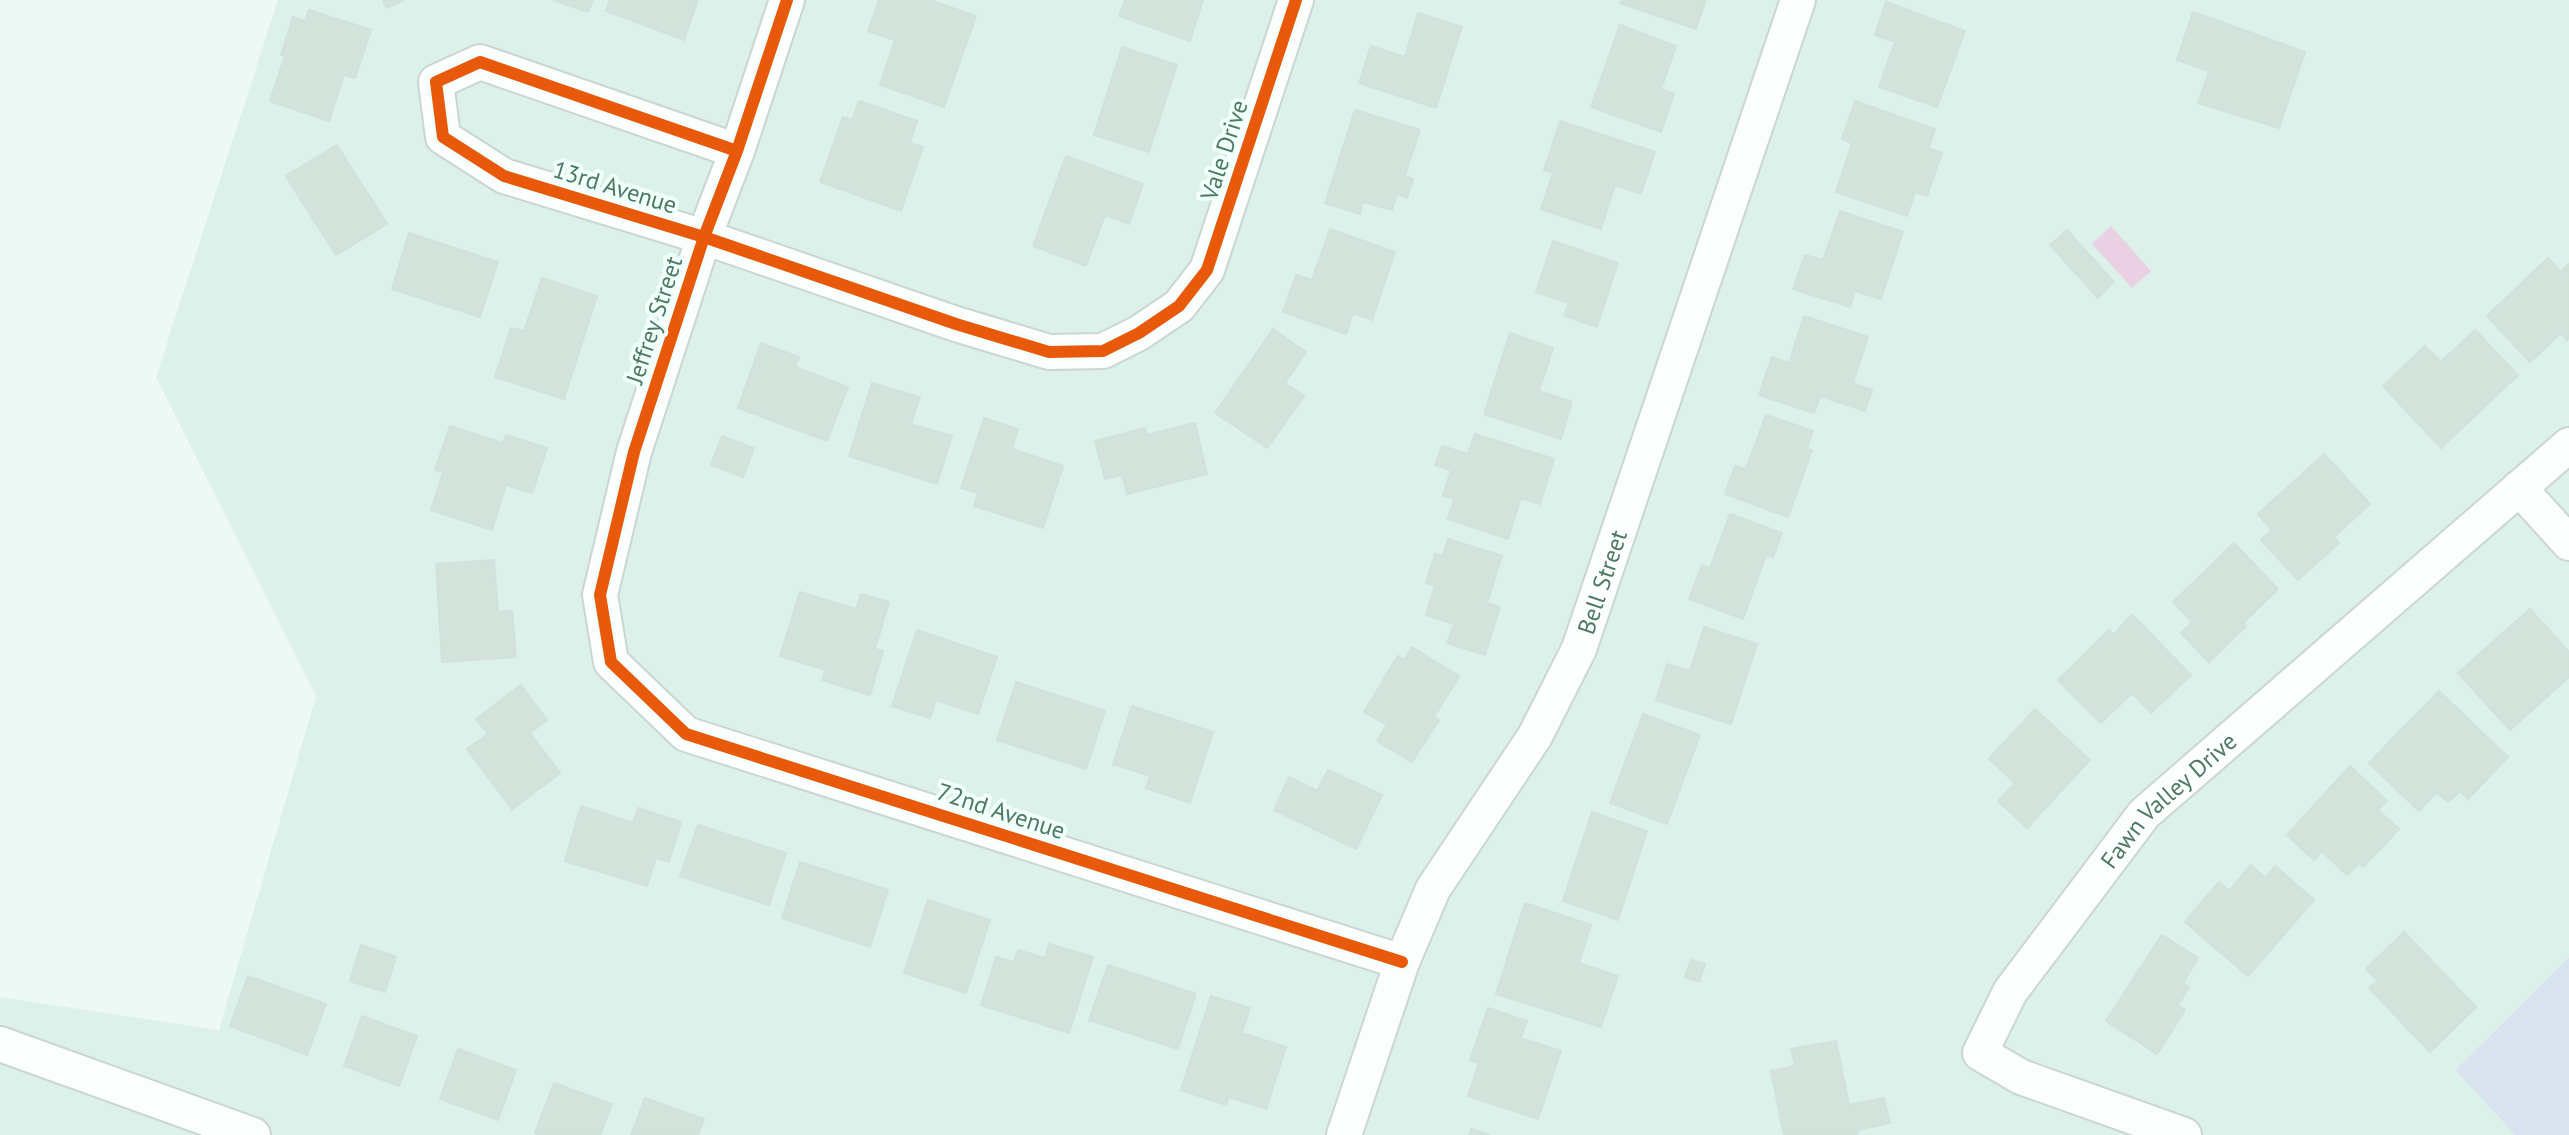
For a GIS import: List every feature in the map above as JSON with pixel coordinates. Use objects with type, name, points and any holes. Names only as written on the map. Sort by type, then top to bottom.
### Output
[{"type":"street","name":"Jeffrey Street","points":[[611,662],[600,595],[634,452],[704,237],[737,151],[787,0]]},
{"type":"street","name":"Vale Drive","points":[[1179,306],[1207,270],[1296,0]]},
{"type":"street","name":"Bell Street","points":[[1344,1135],[1402,962],[1433,889],[1535,736],[1579,649],[1798,0]]},
{"type":"street","name":"13rd Avenue","points":[[737,151],[480,62],[436,82],[443,137],[504,176],[704,237],[956,324],[1049,352],[1103,351],[1139,333],[1179,306]]},
{"type":"street","name":"Fawn Valley Drive","points":[[2184,1135],[2021,1077],[1980,1053],[2010,992],[2144,814],[2569,445]]},
{"type":"street","points":[[2519,488],[2569,543]]},
{"type":"street","name":"72nd Avenue","points":[[611,662],[686,734],[1402,962]]},
{"type":"street","points":[[0,1044],[253,1135]]},
{"type":"shaded area","points":[[278,0],[2569,0],[2569,957],[2455,1070],[2515,1135],[0,1135],[0,997],[219,1030],[316,696],[156,377]]},
{"type":"shaded area","points":[[2111,226],[2151,271],[2132,288],[2092,244]]},
{"type":"shaded area","points":[[2569,957],[2569,1135],[2515,1135],[2455,1070]]},
{"type":"building","points":[[383,0],[404,0],[386,8]]},
{"type":"building","points":[[553,0],[593,0],[588,12]]},
{"type":"building","points":[[610,0],[698,0],[684,40],[606,11]]},
{"type":"building","points":[[879,0],[930,0],[976,16],[944,107],[880,85],[895,40],[868,31]]},
{"type":"building","points":[[1125,0],[1203,0],[1190,41],[1119,16]]},
{"type":"building","points":[[1621,0],[1706,0],[1696,29],[1620,3]]},
{"type":"building","points":[[1886,2],[1965,31],[1937,107],[1879,87],[1895,42],[1875,35]]},
{"type":"building","points":[[309,10],[371,30],[355,78],[344,75],[329,121],[270,101],[285,56],[281,55],[293,17],[305,21]]},
{"type":"building","points":[[2193,12],[2305,52],[2279,128],[2198,103],[2209,71],[2177,60]]},
{"type":"building","points":[[1418,13],[1462,27],[1436,108],[1359,83],[1371,46],[1405,57]]},
{"type":"building","points":[[1620,25],[1676,46],[1661,89],[1674,94],[1661,132],[1591,107]]},
{"type":"building","points":[[1122,47],[1177,65],[1149,152],[1094,135]]},
{"type":"building","points":[[859,101],[917,121],[910,143],[923,147],[901,211],[820,182],[843,117],[852,120]]},
{"type":"building","points":[[1855,101],[1935,129],[1929,148],[1942,153],[1927,196],[1915,192],[1907,216],[1836,192],[1852,143],[1842,139]]},
{"type":"building","points":[[1355,110],[1420,130],[1405,176],[1413,179],[1407,198],[1397,194],[1392,210],[1363,202],[1360,214],[1325,203]]},
{"type":"building","points":[[1560,121],[1655,152],[1641,194],[1615,185],[1601,229],[1541,209],[1553,173],[1544,170]]},
{"type":"building","points":[[337,145],[387,224],[336,255],[286,176]]},
{"type":"building","points":[[1066,156],[1143,184],[1129,224],[1105,215],[1086,266],[1033,246]]},
{"type":"building","points":[[1840,211],[1903,232],[1881,299],[1855,291],[1850,307],[1793,289],[1805,255],[1823,260]]},
{"type":"building","points":[[1330,229],[1395,252],[1372,320],[1353,313],[1346,334],[1283,312],[1296,275],[1312,280]]},
{"type":"building","points":[[2067,230],[2114,282],[2098,298],[2050,245]]},
{"type":"building","points":[[409,233],[498,262],[480,317],[392,289]]},
{"type":"building","points":[[1553,241],[1618,263],[1597,327],[1564,316],[1569,303],[1536,292]]},
{"type":"building","points":[[2548,258],[2561,272],[2569,264],[2569,339],[2561,333],[2530,362],[2487,316]]},
{"type":"building","points":[[542,278],[597,296],[564,399],[495,377],[511,328],[524,331]]},
{"type":"building","points":[[1804,316],[1868,337],[1853,383],[1872,390],[1865,411],[1820,396],[1814,413],[1759,395],[1772,357],[1789,363]]},
{"type":"building","points":[[1273,329],[1306,352],[1285,383],[1304,396],[1267,448],[1215,413]]},
{"type":"building","points":[[2475,330],[2518,375],[2441,448],[2383,386],[2425,346],[2441,362]]},
{"type":"building","points":[[1510,333],[1553,348],[1539,391],[1572,402],[1561,439],[1484,414]]},
{"type":"building","points":[[761,343],[799,357],[795,367],[848,387],[827,441],[738,408]]},
{"type":"building","points":[[872,383],[920,397],[911,424],[952,436],[937,484],[849,456]]},
{"type":"building","points":[[1766,415],[1813,431],[1807,449],[1812,450],[1788,517],[1725,494],[1735,466],[1746,469]]},
{"type":"building","points":[[984,418],[1018,429],[1012,449],[1063,466],[1043,528],[974,506],[978,493],[961,488]]},
{"type":"building","points":[[1195,423],[1207,474],[1127,494],[1122,475],[1105,479],[1095,441],[1145,428],[1147,435]]},
{"type":"building","points":[[450,426],[503,443],[506,435],[547,448],[532,493],[506,485],[492,530],[431,510],[443,472],[435,470]]},
{"type":"building","points":[[1475,434],[1554,459],[1540,504],[1521,498],[1508,539],[1448,519],[1454,499],[1443,496],[1451,470],[1435,465],[1442,446],[1468,454]]},
{"type":"building","points":[[722,436],[754,448],[743,477],[711,465]]},
{"type":"building","points":[[2324,454],[2370,504],[2334,537],[2339,543],[2298,580],[2261,540],[2272,530],[2258,514]]},
{"type":"building","points":[[1730,514],[1782,533],[1773,557],[1766,555],[1743,619],[1689,599],[1702,565],[1710,568]]},
{"type":"building","points":[[1448,539],[1502,556],[1487,603],[1500,607],[1485,655],[1447,643],[1454,624],[1426,615],[1435,585],[1426,583],[1435,554],[1443,556]]},
{"type":"building","points":[[2234,543],[2278,589],[2209,662],[2181,633],[2192,622],[2173,602]]},
{"type":"building","points":[[494,560],[498,612],[512,611],[516,657],[442,662],[436,564]]},
{"type":"building","points":[[800,592],[856,609],[861,594],[889,602],[875,649],[883,651],[870,695],[822,680],[826,670],[780,656]]},
{"type":"building","points":[[2530,609],[2569,652],[2569,677],[2510,730],[2458,673]]},
{"type":"building","points":[[2132,615],[2191,675],[2151,713],[2132,693],[2101,723],[2058,680],[2109,630],[2113,635]]},
{"type":"building","points":[[1704,627],[1757,644],[1731,724],[1656,700],[1667,664],[1690,671]]},
{"type":"building","points":[[917,630],[997,657],[978,714],[936,700],[930,718],[892,706]]},
{"type":"building","points":[[1412,647],[1459,676],[1434,717],[1439,720],[1412,762],[1377,741],[1387,725],[1364,712],[1398,656],[1404,660]]},
{"type":"building","points":[[1016,682],[1105,711],[1086,769],[997,740]]},
{"type":"building","points":[[521,685],[547,720],[530,733],[560,773],[512,809],[467,749],[488,734],[476,719]]},
{"type":"building","points":[[2439,691],[2508,757],[2468,799],[2460,791],[2448,802],[2437,792],[2419,811],[2369,763]]},
{"type":"building","points":[[1132,706],[1213,732],[1190,803],[1146,788],[1150,776],[1113,764]]},
{"type":"building","points":[[2035,709],[2090,760],[2027,828],[1998,801],[2015,783],[1989,759]]},
{"type":"building","points":[[1643,714],[1700,735],[1667,824],[1610,803]]},
{"type":"building","points":[[2350,766],[2387,801],[2378,810],[2399,829],[2363,867],[2359,863],[2347,875],[2322,851],[2314,860],[2287,835]]},
{"type":"building","points":[[1328,770],[1382,795],[1356,849],[1274,810],[1289,777],[1317,791]]},
{"type":"building","points":[[581,806],[633,823],[638,808],[681,822],[669,862],[656,858],[647,886],[565,861]]},
{"type":"building","points":[[1592,812],[1647,831],[1618,920],[1563,901]]},
{"type":"building","points":[[698,825],[786,853],[769,905],[680,876]]},
{"type":"building","points":[[800,862],[888,890],[870,947],[782,918]]},
{"type":"building","points":[[2251,865],[2265,878],[2275,866],[2314,900],[2248,976],[2185,922],[2219,882],[2229,891]]},
{"type":"building","points":[[928,900],[990,920],[966,993],[904,973]]},
{"type":"building","points":[[1525,903],[1591,925],[1579,963],[1618,976],[1601,1027],[1496,994]]},
{"type":"building","points":[[2404,932],[2476,1007],[2430,1052],[2369,988],[2378,981],[2366,969]]},
{"type":"building","points":[[2162,935],[2198,958],[2183,983],[2189,987],[2178,1005],[2185,1010],[2157,1054],[2106,1021]]},
{"type":"building","points":[[1049,944],[1093,957],[1069,1033],[981,1005],[996,957],[1014,962],[1018,950],[1045,958]]},
{"type":"building","points":[[361,945],[396,957],[385,992],[350,981]]},
{"type":"building","points":[[1691,960],[1705,964],[1699,982],[1685,977]]},
{"type":"building","points":[[1108,965],[1196,994],[1178,1049],[1089,1020]]},
{"type":"building","points":[[248,976],[326,1004],[307,1055],[230,1026]]},
{"type":"building","points":[[1211,996],[1250,1008],[1242,1033],[1286,1047],[1266,1109],[1229,1097],[1226,1105],[1181,1090]]},
{"type":"building","points":[[1488,1008],[1527,1021],[1521,1038],[1561,1051],[1538,1119],[1468,1096],[1479,1063],[1470,1060]]},
{"type":"building","points":[[362,1016],[417,1036],[399,1086],[344,1066]]},
{"type":"building","points":[[1836,1041],[1849,1105],[1884,1098],[1890,1123],[1857,1130],[1858,1135],[1784,1135],[1771,1071],[1795,1066],[1791,1049]]},
{"type":"building","points":[[458,1049],[516,1070],[498,1120],[440,1099]]},
{"type":"building","points":[[554,1083],[612,1104],[600,1135],[535,1133]]},
{"type":"building","points":[[645,1098],[704,1119],[698,1135],[631,1135]]},
{"type":"building","points":[[1471,1129],[1490,1135],[1469,1135]]},
{"type":"cycle path","points":[[787,0],[737,151],[704,237],[634,452],[600,595],[611,662],[686,734],[1402,962]]},
{"type":"cycle path","points":[[737,151],[480,62],[436,82],[443,137],[504,176],[704,237],[956,324],[1049,352],[1103,351],[1139,333],[1179,306],[1207,270],[1296,0]]}]
